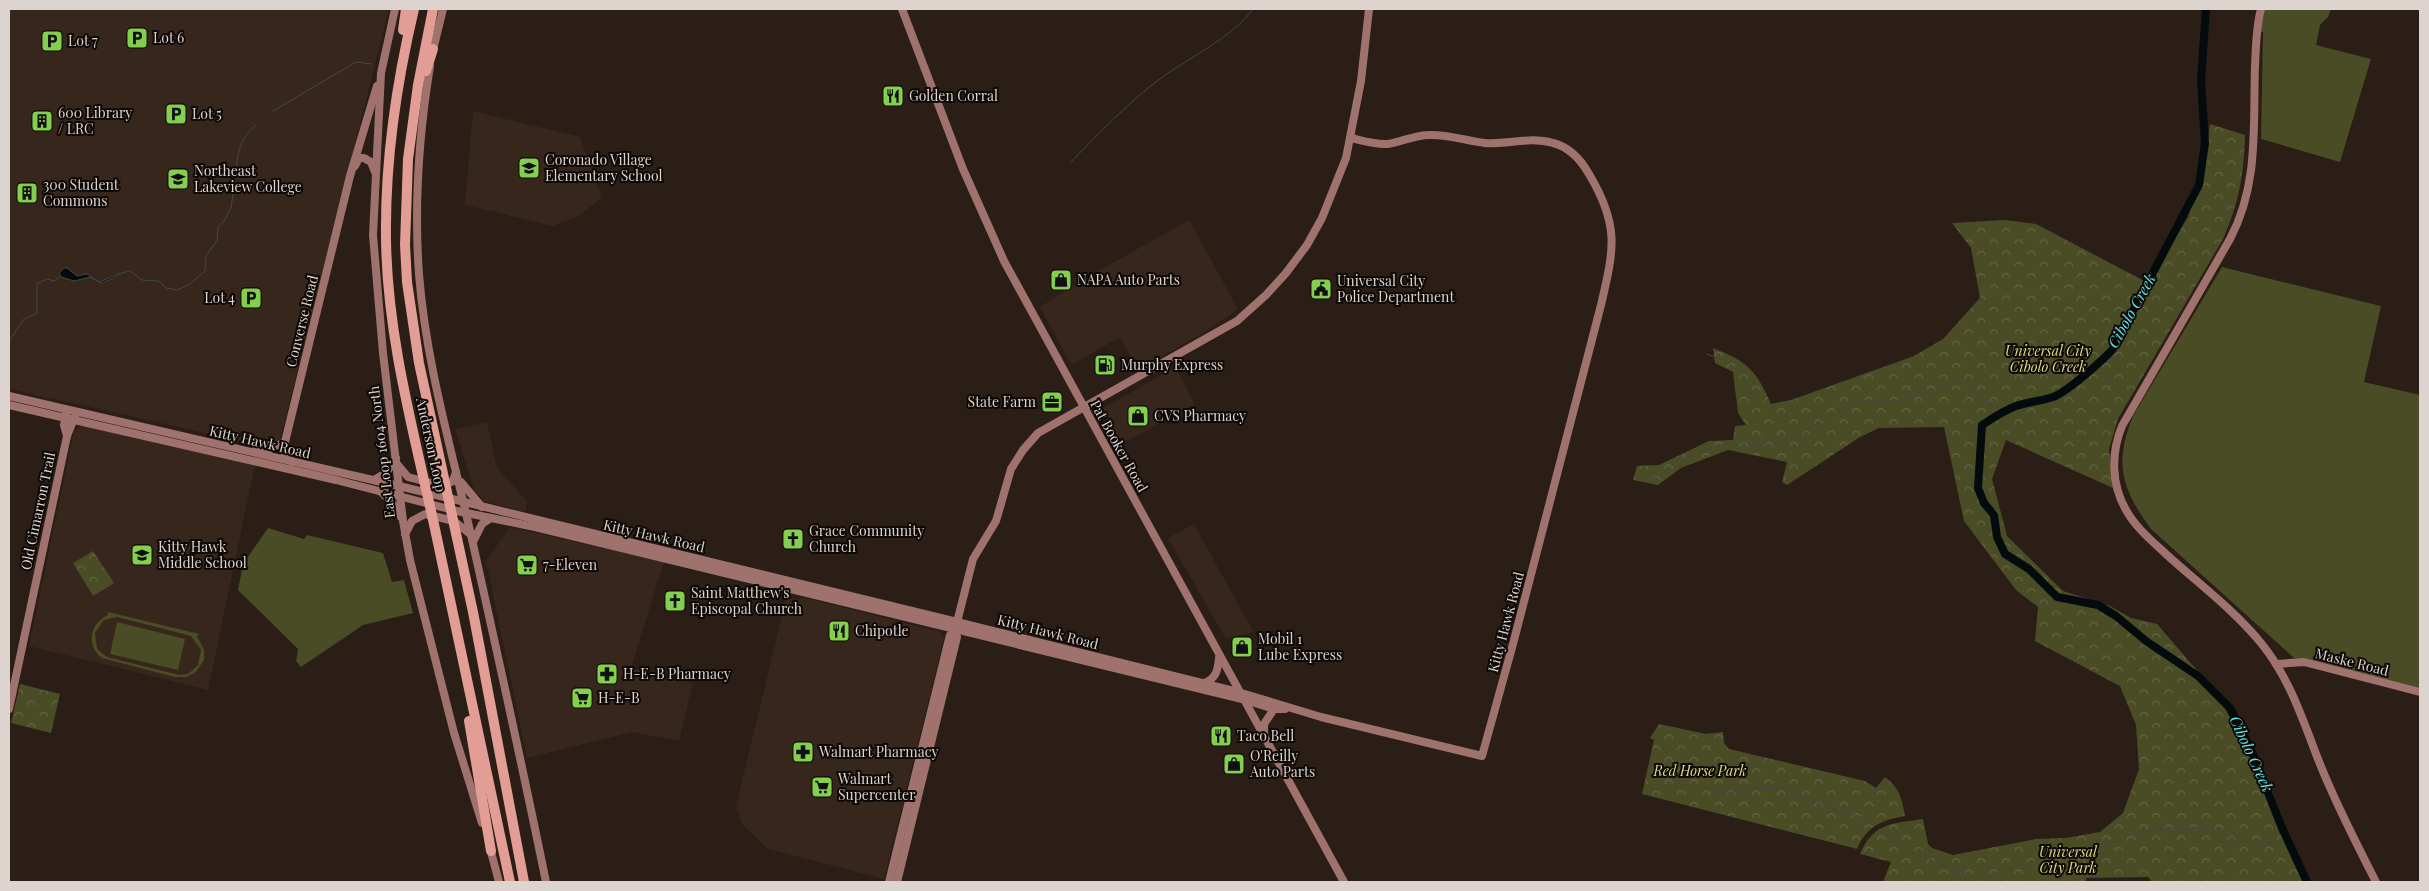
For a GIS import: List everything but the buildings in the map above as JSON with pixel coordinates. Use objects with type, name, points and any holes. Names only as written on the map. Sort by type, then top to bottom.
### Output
[{"type":"highway","points":[[397,88],[397,66],[406,9]]},
{"type":"highway","name":"Anderson Loop","points":[[414,9],[397,88],[389,164],[386,248],[391,314],[421,470],[510,882]]},
{"type":"highway","name":"Anderson Loop","points":[[434,9],[424,51],[412,122],[405,208],[407,282],[420,363],[457,536],[524,882]]},
{"type":"highway","points":[[420,363],[413,306],[412,197],[418,109],[428,61],[433,49]]},
{"type":"highway","points":[[443,570],[491,851]]},
{"type":"main road","name":"East Loop 1604 North","points":[[395,9],[381,73],[373,234],[382,345],[400,497],[405,534],[454,733],[499,882]]},
{"type":"main road","points":[[443,9],[433,49],[418,178],[419,274],[438,396],[472,539],[546,882]]},
{"type":"main road","name":"Pat Booker Road","points":[[902,9],[963,169],[990,232],[1027,306],[1344,882]]},
{"type":"main road","points":[[897,882],[957,637],[956,626],[970,568],[980,545],[996,521],[1008,477],[1017,459],[1031,439],[1038,433],[1225,328],[1248,312],[1266,295],[1307,245],[1336,189],[1350,138],[1364,63],[1369,9]]},
{"type":"main road","points":[[2261,9],[2256,41],[2253,162],[2243,210],[2216,263],[2122,426],[2115,446],[2114,471],[2119,496],[2134,522],[2242,622],[2261,642],[2276,664],[2298,704],[2338,807],[2376,882]]},
{"type":"main road","name":"Converse Road","points":[[280,459],[359,139],[381,73]]},
{"type":"main road","name":"Kitty Hawk Road","points":[[9,405],[66,414],[374,480],[1482,756],[1601,305],[1610,264],[1611,220],[1605,202],[1584,166],[1567,150],[1543,140],[1487,143],[1427,135],[1379,144],[1350,138]]},
{"type":"main road","name":"Converse Road","points":[[343,206],[359,158],[368,159],[376,176]]},
{"type":"main road","name":"Kitty Hawk Road","points":[[9,396],[66,414]]},
{"type":"main road","name":"Old Cimarron Trail","points":[[66,414],[64,425],[67,436]]},
{"type":"main road","name":"Kitty Hawk Road","points":[[75,416],[466,513],[956,626]]},
{"type":"main road","name":"Old Cimarron Trail","points":[[9,709],[67,436],[75,416]]},
{"type":"main road","points":[[245,451],[268,450],[285,442],[286,455],[292,462]]},
{"type":"main road","points":[[374,480],[386,473],[396,460],[408,477],[442,486],[453,481],[456,469]]},
{"type":"main road","points":[[458,478],[482,507]]},
{"type":"main road","points":[[378,491],[391,502],[403,521]]},
{"type":"main road","points":[[405,534],[412,521],[425,514],[454,521],[472,539]]},
{"type":"main road","points":[[472,539],[481,525],[491,518]]},
{"type":"main road","points":[[889,882],[950,635],[956,626]]},
{"type":"main road","points":[[1204,684],[1215,676],[1218,669],[1219,656]]},
{"type":"main road","name":"Maske Road","points":[[2276,664],[2304,662],[2420,692]]},
{"type":"main road","name":"Kitty Hawk Road","points":[[1154,675],[1204,684],[1274,709],[1292,710]]},
{"type":"main road","points":[[1264,738],[1264,724],[1274,709]]},
{"type":"shaded area","name":"Northeast Lakeview College","points":[[9,9],[389,9],[280,440],[268,447],[9,389]]},
{"type":"shaded area","name":"Coronado Village Elementary School","points":[[473,111],[580,137],[602,198],[577,217],[552,226],[465,205]]},
{"type":"shaded area","points":[[1189,220],[1238,309],[1208,330],[1138,370],[1120,337],[1071,365],[1040,307],[1082,280]]},
{"type":"shaded area","points":[[64,268],[67,268],[77,276],[87,274],[98,282],[90,277],[74,281],[61,277],[59,273]]},
{"type":"shaded area","points":[[119,274],[101,283],[99,282]]},
{"type":"shaded area","points":[[1175,367],[1194,404],[1120,445],[1102,409]]},
{"type":"shaded area","points":[[487,422],[497,468],[527,501],[525,512],[484,501],[474,490],[455,429]]},
{"type":"shaded area","name":"Kitty Hawk Middle School","points":[[82,425],[255,465],[208,690],[29,646],[74,431]]},
{"type":"shaded area","points":[[1194,524],[1253,631],[1250,633],[1226,639],[1168,538]]},
{"type":"shaded area","points":[[510,527],[664,562],[631,668],[693,683],[679,741],[632,732],[527,758],[486,561]]},
{"type":"shaded area","points":[[806,598],[941,632],[944,639],[884,879],[768,849],[742,824],[736,806],[786,599]]},
{"type":"green space","points":[[2264,9],[2331,9],[2328,17],[2320,25],[2316,45],[2371,59],[2340,162],[2261,139],[2263,32],[2260,31]]},
{"type":"green space","name":"Universal City Cibolo Creek","points":[[2210,124],[2245,135],[2242,176],[2237,201],[2223,239],[2118,419],[2109,449],[2113,488],[2006,440],[1992,479],[2007,536],[2063,591],[2110,606],[2131,618],[2157,624],[2214,690],[2271,788],[2291,845],[2310,882],[2152,882],[2148,877],[2086,878],[2086,882],[1883,882],[1891,862],[1860,854],[1871,836],[1885,826],[1923,819],[1928,844],[1932,848],[1953,855],[2036,839],[2066,838],[2100,832],[2123,813],[2139,769],[2136,725],[2120,686],[2035,641],[2038,607],[2016,590],[1964,521],[1944,427],[1879,428],[1860,437],[1787,485],[1782,482],[1787,462],[1728,450],[1681,468],[1658,485],[1633,480],[1637,466],[1659,465],[1709,441],[1733,440],[1735,426],[1746,425],[1738,413],[1733,372],[1715,363],[1713,348],[1749,368],[1761,383],[1771,404],[1791,400],[1914,356],[1943,339],[1980,298],[1971,248],[1952,223],[2005,220],[2036,224],[2148,283],[2188,217],[2204,166]]},
{"type":"green space","points":[[2222,267],[2381,306],[2364,382],[2420,395],[2420,689],[2294,658],[2151,529],[2133,501],[2127,488],[2122,462],[2127,433],[2133,416]]},
{"type":"green space","points":[[268,528],[304,539],[307,535],[383,553],[392,582],[404,580],[413,613],[363,625],[301,667],[296,661],[298,649],[238,590],[243,564]]},
{"type":"green space","points":[[93,551],[114,583],[93,596],[73,563]]},
{"type":"green space","points":[[108,612],[199,634],[197,637],[204,649],[204,660],[196,672],[186,677],[175,677],[102,658],[94,647],[92,635],[97,624],[108,615]],"holes":[[[117,617],[191,636],[201,650],[198,665],[188,674],[179,675],[107,657],[97,649],[95,633],[104,620]]]},
{"type":"green space","points":[[117,622],[185,639],[178,670],[110,654]]},
{"type":"green space","points":[[20,684],[60,694],[51,733],[11,723]]},
{"type":"green space","name":"Red Horse Park","points":[[1659,724],[1706,734],[1723,732],[1724,743],[1729,749],[1865,781],[1876,788],[1885,777],[1894,785],[1899,794],[1905,816],[1882,822],[1875,826],[1865,835],[1857,849],[1642,794],[1654,740],[1650,738]]},
{"type":"waterway","points":[[1071,162],[1137,97],[1172,70],[1223,38],[1253,9]]},
{"type":"waterway","name":"Cibolo Creek","points":[[2206,9],[2201,80],[2205,143],[2199,185],[2113,349],[2084,376],[2059,394],[2016,406],[2002,412],[1982,425],[1978,488],[1984,503],[1994,515],[1997,537],[2005,554],[2029,569],[2057,597],[2098,605],[2116,616],[2146,641],[2198,676],[2230,708],[2250,747],[2282,828],[2307,882]]},
{"type":"waterway","points":[[273,111],[356,62],[372,64]]},
{"type":"waterway","points":[[236,173],[240,146],[246,135],[256,125]]},
{"type":"waterway","points":[[118,274],[130,271],[142,280],[159,281],[166,288],[177,290],[190,284],[205,271],[206,256],[217,240],[218,227],[224,221],[231,208],[235,182]]},
{"type":"waterway","points":[[9,341],[24,319],[37,313],[37,283],[48,279],[54,281],[61,276]]},
{"type":"waterway","points":[[1707,354],[1726,361],[1743,374],[1758,421],[1774,444]]},
{"type":"waterway","points":[[1651,480],[1671,466],[1696,453],[1724,444],[1745,442],[1774,445],[1794,438],[1852,401],[1895,401],[1927,393],[1951,382],[1970,385],[2000,413]]},
{"type":"waterway","points":[[1676,780],[1680,782]]},
{"type":"waterway","points":[[1686,785],[1728,793],[1760,788],[1785,789],[1838,811],[1854,814],[1873,825]]},
{"type":"waterway","points":[[1981,877],[2031,862],[2100,849],[2135,833],[2164,828],[2208,828],[2250,844]]},
{"type":"waterway","points":[[1880,829],[1916,854],[1975,878]]},
{"type":"waterway","points":[[2255,845],[2281,843],[2291,845]]},
{"type":"place","name":"Lot 6","points":[[137,38]]},
{"type":"place","name":"Lot 7","points":[[52,41]]},
{"type":"place","name":"Golden Corral","points":[[893,96]]},
{"type":"place","name":"Lot 5","points":[[176,114]]},
{"type":"place","name":"600 Library / LRC","points":[[42,121]]},
{"type":"place","name":"Coronado Village Elementary School","points":[[529,168]]},
{"type":"place","name":"Northeast Lakeview College","points":[[178,179]]},
{"type":"place","name":"300 Student Commons","points":[[27,193]]},
{"type":"place","name":"NAPA Auto Parts","points":[[1061,280]]},
{"type":"place","name":"Universal City Police Department","points":[[1321,289]]},
{"type":"place","name":"Lot 4","points":[[251,298]]},
{"type":"place","name":"Murphy Express","points":[[1105,365]]},
{"type":"place","name":"State Farm","points":[[1052,402]]},
{"type":"place","name":"CVS Pharmacy","points":[[1138,416]]},
{"type":"place","name":"Grace Community Church","points":[[793,539]]},
{"type":"place","name":"Kitty Hawk Middle School","points":[[142,555]]},
{"type":"place","name":"7-Eleven","points":[[527,565]]},
{"type":"place","name":"Saint Matthew's Episcopal Church","points":[[675,601]]},
{"type":"place","name":"Chipotle","points":[[839,631]]},
{"type":"place","name":"Mobil 1 Lube Express","points":[[1242,647]]},
{"type":"place","name":"H-E-B Pharmacy","points":[[607,674]]},
{"type":"place","name":"H-E-B","points":[[582,698]]},
{"type":"place","name":"Taco Bell","points":[[1221,736]]},
{"type":"place","name":"Walmart Pharmacy","points":[[803,752]]},
{"type":"place","name":"O'Reilly Auto Parts","points":[[1234,764]]},
{"type":"place","name":"Walmart Supercenter","points":[[822,787]]},
{"type":"park label","name":"Universal City Park","points":[[2068,860]]}]
